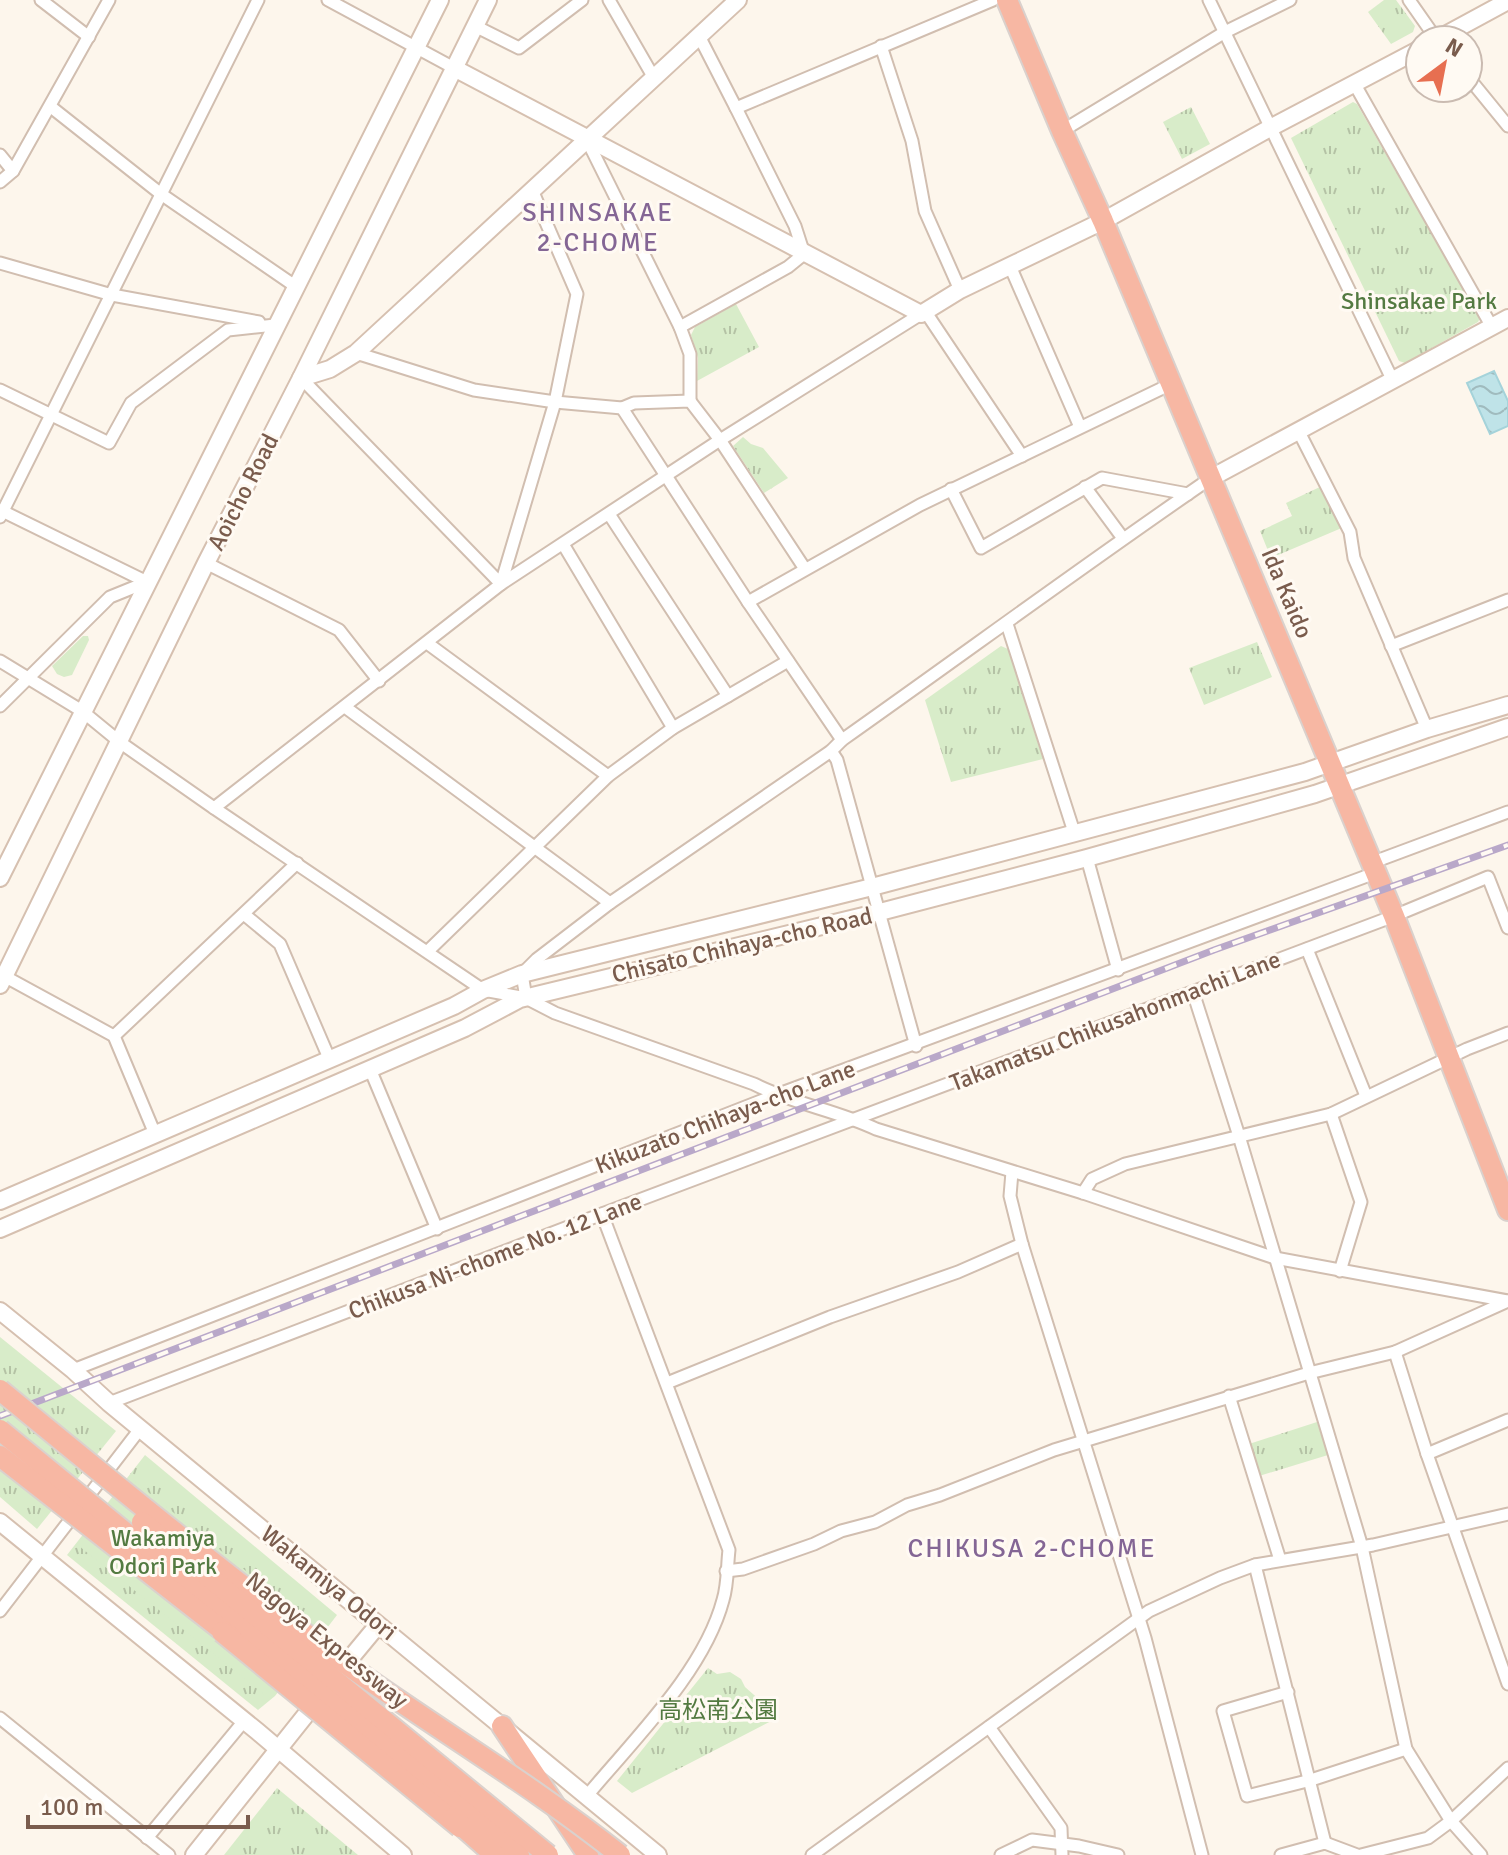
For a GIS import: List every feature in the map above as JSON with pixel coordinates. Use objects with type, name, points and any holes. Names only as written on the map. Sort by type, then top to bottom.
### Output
[{"type":"highway","name":"Ida Kaido","points":[[1007,0],[1103,221],[1339,786],[1385,920],[1458,1052],[1508,1210]]},
{"type":"highway","points":[[0,1391],[66,1451],[341,1660],[506,1770],[620,1855]]},
{"type":"highway","name":"Nagoya Expressway","points":[[0,1403],[66,1451],[548,1855]]},
{"type":"highway","name":"Nagoya Expressway","points":[[0,1430],[202,1606],[518,1855]]},
{"type":"highway","points":[[0,1456],[202,1606],[355,1731],[518,1855]]},
{"type":"highway","points":[[202,1606],[494,1855]]},
{"type":"highway","points":[[502,1726],[588,1855]]},
{"type":"highway","points":[[355,1731],[494,1855]]},
{"type":"street","points":[[41,0],[89,37]]},
{"type":"street","points":[[0,182],[13,171],[109,0]]},
{"type":"street","points":[[147,582],[1,513],[258,0]]},
{"type":"street","points":[[328,0],[587,140],[923,313],[1022,456]]},
{"type":"street","name":"Aoicho Road","points":[[0,878],[440,0]]},
{"type":"street","name":"Aoicho Road","points":[[2,980],[121,743],[206,563],[488,0]]},
{"type":"street","points":[[475,26],[519,48],[582,0]]},
{"type":"street","points":[[609,0],[654,78]]},
{"type":"street","points":[[501,584],[301,378],[330,369],[356,353],[738,0]]},
{"type":"street","points":[[736,108],[993,0]]},
{"type":"street","points":[[1209,0],[1393,381]]},
{"type":"street","points":[[1062,131],[1225,32],[1290,0]]},
{"type":"street","points":[[1409,0],[1426,24]]},
{"type":"street","points":[[1466,24],[1508,1]]},
{"type":"street","points":[[699,36],[795,226],[804,254]]},
{"type":"street","points":[[881,46],[912,141],[925,211],[960,290]]},
{"type":"street","points":[[214,808],[501,584],[720,440],[960,290],[1103,221],[1404,57]]},
{"type":"street","points":[[1354,83],[1492,327]]},
{"type":"street","points":[[1484,97],[1508,126]]},
{"type":"street","points":[[51,107],[161,194],[295,286]]},
{"type":"street","points":[[587,140],[680,327],[690,354],[690,401],[720,440],[805,569]]},
{"type":"street","points":[[0,155],[13,171]]},
{"type":"street","points":[[501,584],[555,402],[577,294],[532,190]]},
{"type":"street","points":[[680,327],[788,267],[804,254]]},
{"type":"street","points":[[0,263],[112,295],[275,325]]},
{"type":"street","points":[[1010,266],[1080,427]]},
{"type":"street","points":[[526,998],[522,974],[610,903],[831,751],[1122,537],[1211,478],[1508,318]]},
{"type":"street","points":[[0,390],[109,443],[131,403],[228,330],[275,325]]},
{"type":"street","points":[[356,353],[474,390],[555,402],[622,408],[634,403],[690,401]]},
{"type":"street","points":[[748,602],[951,489],[1171,384]]},
{"type":"street","points":[[622,408],[842,740]]},
{"type":"street","points":[[1299,432],[1350,532],[1354,558],[1427,729]]},
{"type":"street","points":[[951,489],[981,548],[1102,478],[1188,494]]},
{"type":"street","points":[[1085,487],[1122,537]]},
{"type":"street","points":[[609,514],[728,696]]},
{"type":"street","points":[[563,544],[673,728]]},
{"type":"street","points":[[206,563],[339,630],[379,681]]},
{"type":"street","points":[[0,706],[110,597],[147,582]]},
{"type":"street","points":[[1391,646],[1508,600]]},
{"type":"street","points":[[1007,624],[1074,832]]},
{"type":"street","points":[[427,643],[608,776]]},
{"type":"street","points":[[0,661],[82,711],[121,743],[214,808],[483,990],[526,998],[555,1013],[776,1095],[1275,1258],[1508,1301]]},
{"type":"street","points":[[428,951],[608,776],[673,728],[788,661]]},
{"type":"street","name":"Chisato Chihaya-cho Road","points":[[0,1201],[522,974],[872,887],[1329,764],[1427,729],[1508,705]]},
{"type":"street","points":[[345,707],[610,903]]},
{"type":"street","name":"Chisato Chihaya-cho Road","points":[[0,1229],[526,998],[1087,858],[1339,786],[1508,727]]},
{"type":"street","points":[[831,751],[837,760],[916,1046]]},
{"type":"street","name":"Kikuzato Chihaya-cho Lane","points":[[73,1370],[776,1095],[1118,970],[1367,872],[1508,812]]},
{"type":"street","points":[[1087,858],[1118,970]]},
{"type":"street","points":[[114,1036],[297,863]]},
{"type":"street","name":"Takamatsu Chikusahonmachi Lane","points":[[855,1119],[1385,920],[1488,877],[1508,928]]},
{"type":"street","points":[[245,915],[280,944],[329,1058]]},
{"type":"street","points":[[1307,949],[1366,1096]]},
{"type":"street","points":[[2,980],[114,1036],[155,1134]]},
{"type":"street","points":[[1193,992],[1362,1547],[1406,1749],[1451,1821],[1481,1855]]},
{"type":"street","points":[[1083,1193],[1092,1179],[1125,1164],[1331,1114],[1458,1052],[1508,1033]]},
{"type":"street","points":[[370,1069],[437,1229]]},
{"type":"street","points":[[1331,1114],[1361,1202],[1340,1271]]},
{"type":"street","name":"Chikusa Ni-chome No. 12 Lane","points":[[109,1403],[855,1119]]},
{"type":"street","points":[[1012,1172],[1010,1196],[1022,1244],[1138,1617],[1202,1855]]},
{"type":"street","points":[[586,1797],[703,1652],[724,1598],[729,1550],[602,1214]]},
{"type":"street","points":[[667,1383],[830,1317],[958,1272],[1022,1244]]},
{"type":"street","points":[[726,1571],[743,1569],[841,1531],[875,1522],[907,1505],[1083,1440],[1309,1373],[1395,1352],[1508,1301]]},
{"type":"street","name":"Wakamiya Odori","points":[[0,1311],[658,1855]]},
{"type":"street","points":[[1395,1352],[1427,1454],[1508,1684]]},
{"type":"street","points":[[1229,1396],[1280,1560]]},
{"type":"street","points":[[1427,1454],[1508,1420]]},
{"type":"street","points":[[0,1611],[140,1429]]},
{"type":"street","points":[[812,1855],[1138,1617],[1255,1565],[1362,1547],[1508,1514]]},
{"type":"street","points":[[0,1522],[279,1749],[403,1855]]},
{"type":"street","points":[[1255,1565],[1325,1843]]},
{"type":"street","points":[[194,1855],[378,1625]]},
{"type":"street","points":[[1288,1692],[1223,1711],[1247,1796],[1311,1780],[1406,1749]]},
{"type":"street","points":[[0,1718],[169,1855]]},
{"type":"street","points":[[147,1838],[244,1721]]},
{"type":"street","points":[[989,1727],[1061,1828],[1062,1849]]},
{"type":"street","points":[[1281,1855],[1325,1843],[1359,1855],[1428,1838],[1508,1768]]},
{"type":"street","points":[[1001,1855],[1032,1840],[1062,1849],[1118,1855]]},
{"type":"green space","points":[[1384,0],[1396,0],[1414,24],[1404,24],[1404,37],[1391,44],[1368,12]]},
{"type":"green space","name":"Shinsakae Park","points":[[1353,102],[1357,104],[1480,318],[1478,322],[1405,363],[1399,361],[1291,138]]},
{"type":"green space","points":[[1191,107],[1210,144],[1182,159],[1163,122]]},
{"type":"green space","points":[[736,304],[759,347],[697,381],[698,358],[691,335],[695,327]]},
{"type":"green space","points":[[743,437],[763,448],[788,478],[764,493],[733,446]]},
{"type":"green space","points":[[1322,486],[1344,527],[1271,558],[1260,531],[1292,516],[1286,503]]},
{"type":"green space","points":[[83,636],[88,636],[89,640],[72,675],[64,677],[57,674],[52,666]]},
{"type":"green space","points":[[1257,642],[1272,677],[1204,705],[1189,668]]},
{"type":"green space","points":[[1001,646],[1008,649],[1043,759],[951,782],[925,700]]},
{"type":"green space","name":"Wakamiya Odori Park","points":[[0,1337],[116,1431],[37,1529],[0,1497]]},
{"type":"green space","points":[[1317,1422],[1328,1455],[1259,1476],[1249,1444]]},
{"type":"green space","name":"Wakamiya Odori Park","points":[[145,1455],[337,1615],[275,1696],[258,1710],[67,1555]]},
{"type":"green space","name":"Wakamiya Odori Park","points":[[133,1480],[318,1629],[265,1695],[79,1546]]},
{"type":"green space","name":"高松南公園","points":[[708,1668],[717,1674],[730,1672],[741,1679],[745,1687],[779,1717],[632,1793],[617,1781]]},
{"type":"green space","points":[[277,1788],[358,1855],[224,1855]]},
{"type":"water","points":[[1494,371],[1508,401],[1508,426],[1490,434],[1467,383]]},
{"type":"railway","points":[[0,1416],[1214,950],[1508,845]]},
{"type":"district","name":"SHINSAKAE 2-CHOME","points":[[598,228]]},
{"type":"district","name":"CHIKUSA 2-CHOME","points":[[1032,1549]]}]
